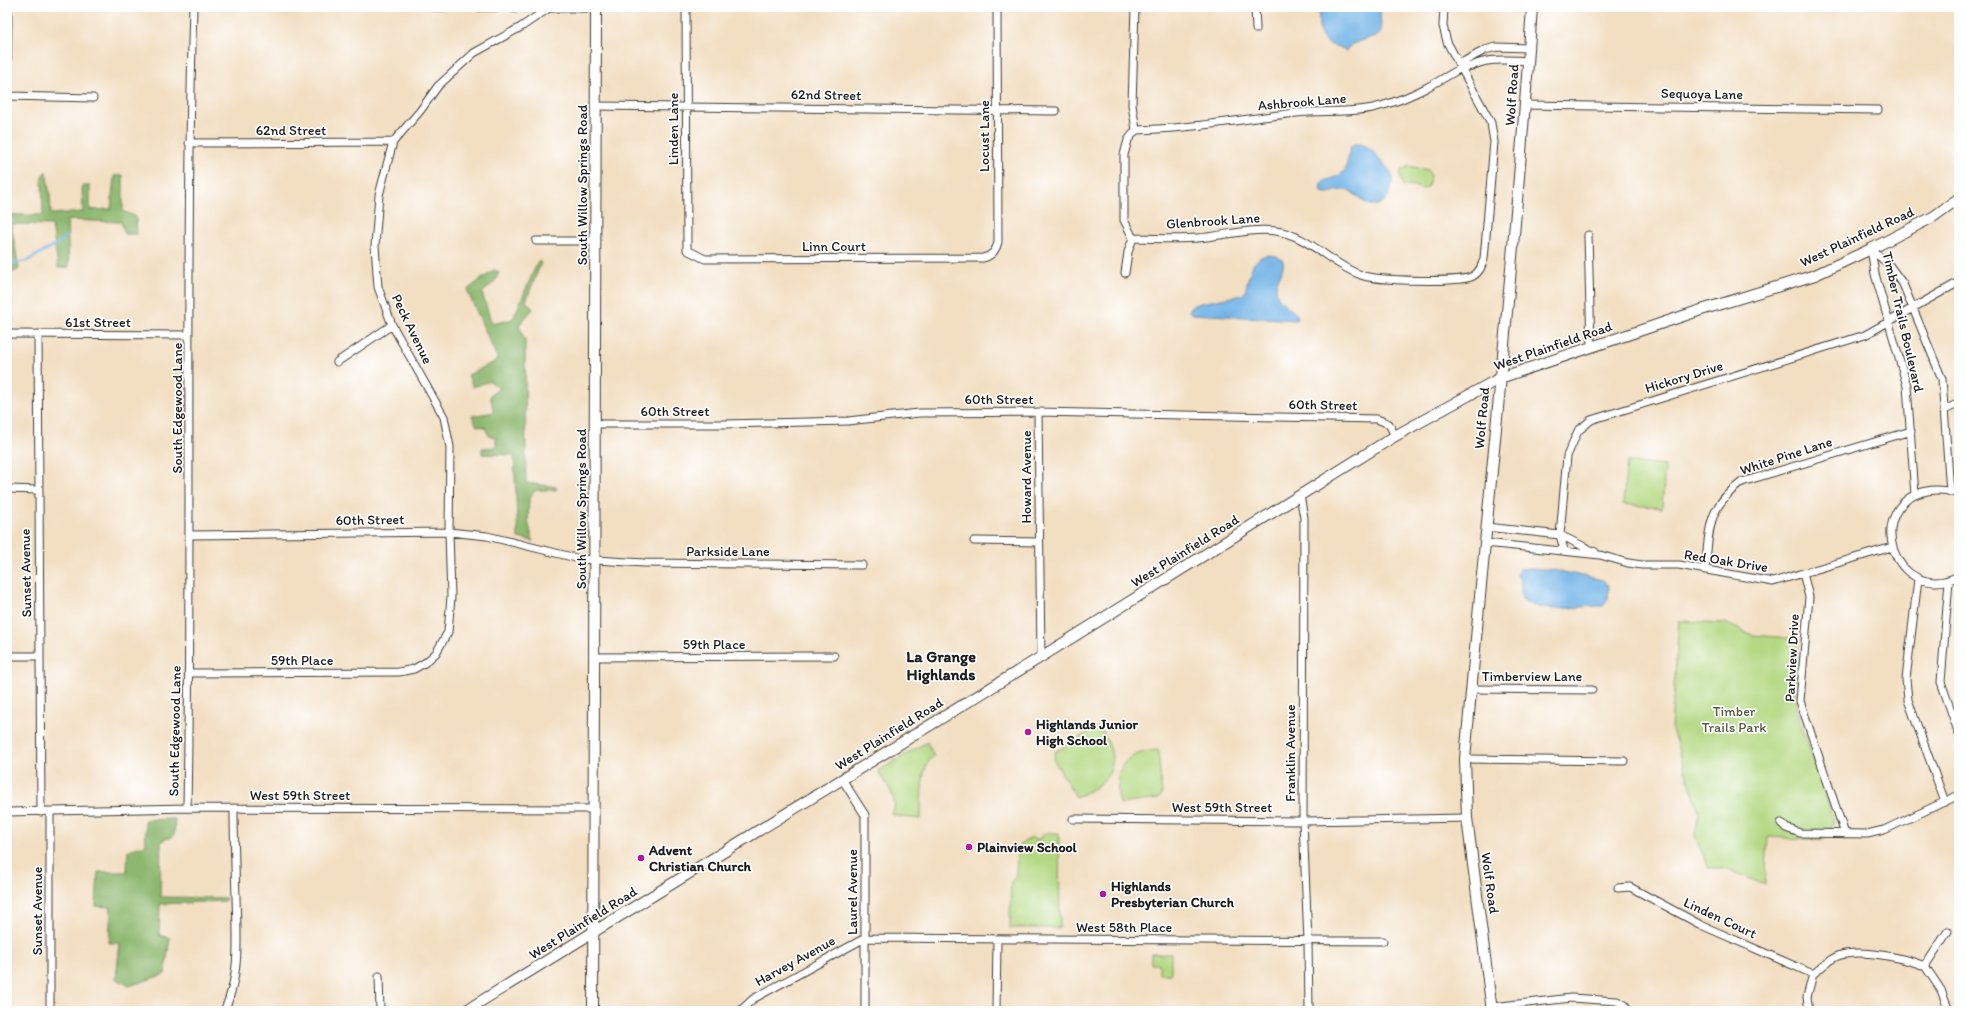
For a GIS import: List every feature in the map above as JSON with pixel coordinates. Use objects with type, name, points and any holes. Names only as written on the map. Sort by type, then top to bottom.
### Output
[{"type":"main road","name":"Wolf Road","points":[[1492,1009],[1466,818],[1465,759],[1500,378],[1511,281],[1532,7]]},
{"type":"main road","name":"South Willow Springs Road","points":[[593,1011],[596,8]]},
{"type":"main road","name":"West Plainfield Road","points":[[465,1011],[1041,657],[1395,436],[1500,378],[1815,275],[1933,216],[1959,198]]},
{"type":"street","points":[[8,7],[7,96],[93,98]]},
{"type":"street","name":"South Edgewood Lane","points":[[187,808],[190,673],[189,143],[192,7]]},
{"type":"street","points":[[432,7],[596,8]]},
{"type":"street","name":"Linden Lane","points":[[686,7],[687,250]]},
{"type":"street","name":"Locust Lane","points":[[983,258],[991,255],[997,248],[998,242],[997,7]]},
{"type":"street","points":[[1125,273],[1128,252],[1133,238],[1124,220],[1124,155],[1128,140],[1136,130],[1132,104],[1135,7]]},
{"type":"street","points":[[1255,7],[1256,29]]},
{"type":"street","points":[[1444,7],[1444,33],[1461,68]]},
{"type":"street","name":"Peck Avenue","points":[[414,669],[426,662],[436,653],[448,632],[451,597],[449,532],[450,447],[444,417],[392,325],[378,287],[375,246],[379,195],[393,142],[420,111],[438,86],[474,54],[521,27],[549,8]]},
{"type":"street","name":"Ashbrook Lane","points":[[1461,68],[1463,62],[1485,50],[1496,47],[1529,48]]},
{"type":"street","name":"Ashbrook Lane","points":[[1136,130],[1173,130],[1296,113],[1369,109],[1407,98],[1461,68],[1470,68],[1486,61],[1503,59],[1528,61]]},
{"type":"street","name":"Glenbrook Lane","points":[[1133,238],[1197,238],[1246,230],[1276,231],[1300,237],[1317,247],[1343,266],[1361,276],[1374,278],[1460,279],[1473,276],[1481,268],[1484,258],[1494,142],[1491,123],[1461,68]]},
{"type":"street","name":"Sequoya Lane","points":[[1525,105],[1878,110]]},
{"type":"street","name":"62nd Street","points":[[596,106],[1056,111]]},
{"type":"street","name":"62nd Street","points":[[189,143],[393,142]]},
{"type":"street","points":[[1588,235],[1591,347]]},
{"type":"street","points":[[536,241],[596,241]]},
{"type":"street","name":"Timber Trails Boulevard","points":[[1871,248],[1889,265],[1903,284],[1942,379],[1950,492]]},
{"type":"street","name":"Timber Trails Boulevard","points":[[1871,248],[1875,274],[1907,386],[1915,495]]},
{"type":"street","name":"Linn Court","points":[[687,250],[705,259],[983,258]]},
{"type":"street","name":"Hickory Drive","points":[[1564,550],[1560,535],[1566,463],[1569,448],[1578,431],[1591,420],[1865,335],[1959,282]]},
{"type":"street","points":[[337,362],[392,325]]},
{"type":"street","name":"61st Street","points":[[7,334],[189,335]]},
{"type":"street","name":"Sunset Avenue","points":[[38,334],[41,812]]},
{"type":"street","points":[[1945,410],[1959,403]]},
{"type":"street","name":"60th Street","points":[[595,424],[724,424],[848,421],[919,413],[1038,412],[1377,419],[1389,424],[1395,436]]},
{"type":"street","name":"Howard Avenue","points":[[1038,412],[1041,657]]},
{"type":"street","name":"White Pine Lane","points":[[1705,570],[1711,519],[1718,504],[1728,492],[1742,482],[1910,431]]},
{"type":"street","points":[[1959,495],[1935,489],[1915,495],[1901,506],[1893,520],[1890,536],[1893,552],[1905,570],[1918,579],[1933,582],[1949,581],[1959,576]]},
{"type":"street","points":[[7,490],[38,490]]},
{"type":"street","name":"Franklin Avenue","points":[[1300,495],[1304,518],[1302,821],[1308,941],[1309,1011]]},
{"type":"street","name":"Red Oak Drive","points":[[1486,527],[1560,535],[1600,555]]},
{"type":"street","name":"60th Street","points":[[190,535],[449,532],[487,536],[580,559],[595,560]]},
{"type":"street","name":"Howard Avenue","points":[[974,541],[1039,542]]},
{"type":"street","name":"Red Oak Drive","points":[[1485,543],[1564,550],[1600,555],[1628,563],[1642,565],[1679,565],[1773,582],[1892,547]]},
{"type":"street","name":"Parkside Lane","points":[[595,560],[644,563],[862,565]]},
{"type":"street","name":"Parkview Drive","points":[[1803,573],[1809,597],[1800,701],[1845,834]]},
{"type":"street","points":[[1918,579],[1906,679],[1908,700],[1945,802]]},
{"type":"street","points":[[1949,581],[1941,682],[1959,734]]},
{"type":"street","points":[[7,656],[40,656]]},
{"type":"street","name":"59th Place","points":[[594,657],[834,656]]},
{"type":"street","name":"59th Place","points":[[190,673],[392,673],[414,669]]},
{"type":"street","name":"Timberview Lane","points":[[1471,689],[1592,690]]},
{"type":"street","points":[[1465,759],[1624,761]]},
{"type":"street","name":"Laurel Avenue","points":[[842,779],[865,815],[865,1011]]},
{"type":"street","points":[[1781,823],[1786,828],[1800,833],[1867,834],[1884,830],[1959,795]]},
{"type":"street","name":"West 59th Street","points":[[7,812],[187,808],[594,809]]},
{"type":"street","points":[[224,1011],[229,999],[236,963],[234,808]]},
{"type":"street","name":"Sunset Avenue","points":[[50,812],[50,1011]]},
{"type":"street","name":"West 59th Street","points":[[1073,819],[1302,821],[1466,818]]},
{"type":"street","name":"Linden Court","points":[[1618,888],[1630,887],[1701,925],[1813,974]]},
{"type":"street","points":[[1925,966],[1948,931]]},
{"type":"street","name":"West 58th Place","points":[[865,938],[1383,941]]},
{"type":"street","name":"Harvey Avenue","points":[[740,1011],[753,999],[865,938]]},
{"type":"street","points":[[996,1011],[997,939]]},
{"type":"street","points":[[1809,1011],[1807,997],[1813,974],[1838,956],[1862,953],[1905,959],[1925,966],[1941,990],[1949,1011]]},
{"type":"street","points":[[378,976],[380,1011]]},
{"type":"street","points":[[1492,1009],[1571,998],[1617,1001],[1625,1006],[1628,1011]]},
{"type":"green space","points":[[1409,166],[1428,170],[1430,175],[1428,187],[1422,189],[1411,185],[1403,187],[1400,173]]},
{"type":"green space","points":[[46,171],[50,195],[51,214],[83,212],[82,186],[90,186],[90,210],[111,209],[114,176],[123,175],[123,211],[136,217],[137,234],[125,234],[121,222],[67,220],[69,267],[58,268],[52,225],[11,224],[19,269],[10,274],[13,321],[7,320],[7,215],[43,215],[42,176]]},
{"type":"green space","points":[[538,261],[541,263],[526,301],[533,309],[519,325],[525,341],[526,483],[557,487],[556,490],[536,490],[529,498],[528,521],[533,541],[518,538],[514,455],[482,454],[482,448],[496,447],[496,438],[489,436],[485,427],[477,426],[472,416],[494,412],[490,396],[499,388],[490,381],[473,387],[468,375],[498,360],[467,290],[494,270],[499,272],[495,281],[482,293],[492,324],[513,319]]},
{"type":"green space","points":[[1627,462],[1665,466],[1662,508],[1623,504]]},
{"type":"green space","name":"Timber Trails Park","points":[[1679,621],[1725,623],[1752,635],[1800,639],[1795,695],[1796,709],[1834,821],[1824,840],[1768,837],[1765,885],[1727,869],[1709,869],[1695,836],[1699,811],[1671,727]]},
{"type":"green space","points":[[1099,726],[1111,750],[1111,769],[1099,784],[1076,797],[1054,760],[1055,752]]},
{"type":"green space","points":[[927,742],[934,756],[926,767],[922,785],[921,819],[900,817],[892,814],[894,808],[893,797],[878,771]]},
{"type":"green space","points":[[1158,750],[1162,795],[1158,799],[1120,804],[1118,782],[1122,765],[1128,759],[1136,755]]},
{"type":"green space","points":[[175,819],[174,836],[161,841],[160,897],[226,898],[225,901],[160,904],[159,935],[170,938],[165,974],[129,986],[116,979],[120,943],[109,943],[111,907],[96,906],[98,872],[127,872],[128,850],[146,845],[145,820]]},
{"type":"green space","points":[[1045,833],[1059,833],[1060,928],[1010,928],[1011,882],[1016,875],[1017,857],[1021,844],[1032,837],[1034,839],[1040,839]]},
{"type":"green space","points":[[1151,954],[1171,954],[1171,974],[1159,974],[1159,964],[1151,964]]},
{"type":"water","points":[[1320,7],[1380,7],[1381,32],[1379,35],[1354,43],[1346,51],[1328,44],[1321,35],[1319,25]]},
{"type":"water","points":[[1362,144],[1369,148],[1391,173],[1392,183],[1389,194],[1382,203],[1378,205],[1369,204],[1352,192],[1345,190],[1328,193],[1322,192],[1321,183],[1342,173],[1346,167],[1350,148],[1352,145]]},
{"type":"water","points":[[1268,255],[1277,256],[1283,261],[1282,270],[1276,289],[1281,301],[1298,316],[1297,320],[1193,314],[1189,311],[1190,307],[1200,303],[1242,295],[1245,292],[1249,275],[1254,264],[1257,260]]},
{"type":"water","points":[[1530,568],[1553,570],[1603,580],[1609,587],[1608,600],[1603,606],[1562,609],[1541,608],[1532,605],[1523,600],[1521,594],[1521,582],[1517,574],[1519,569]]},
{"type":"waterway","points":[[7,264],[27,261],[62,241],[64,236]]},
{"type":"place","name":"Highlands Junior High School","points":[[1028,732]]},
{"type":"place","name":"Plainview School","points":[[969,847]]},
{"type":"place","name":"Advent Christian Church","points":[[641,858]]},
{"type":"place","name":"Highlands Presbyterian Church","points":[[1103,894]]},
{"type":"district","name":"La Grange Highlands","points":[[941,665]]}]
